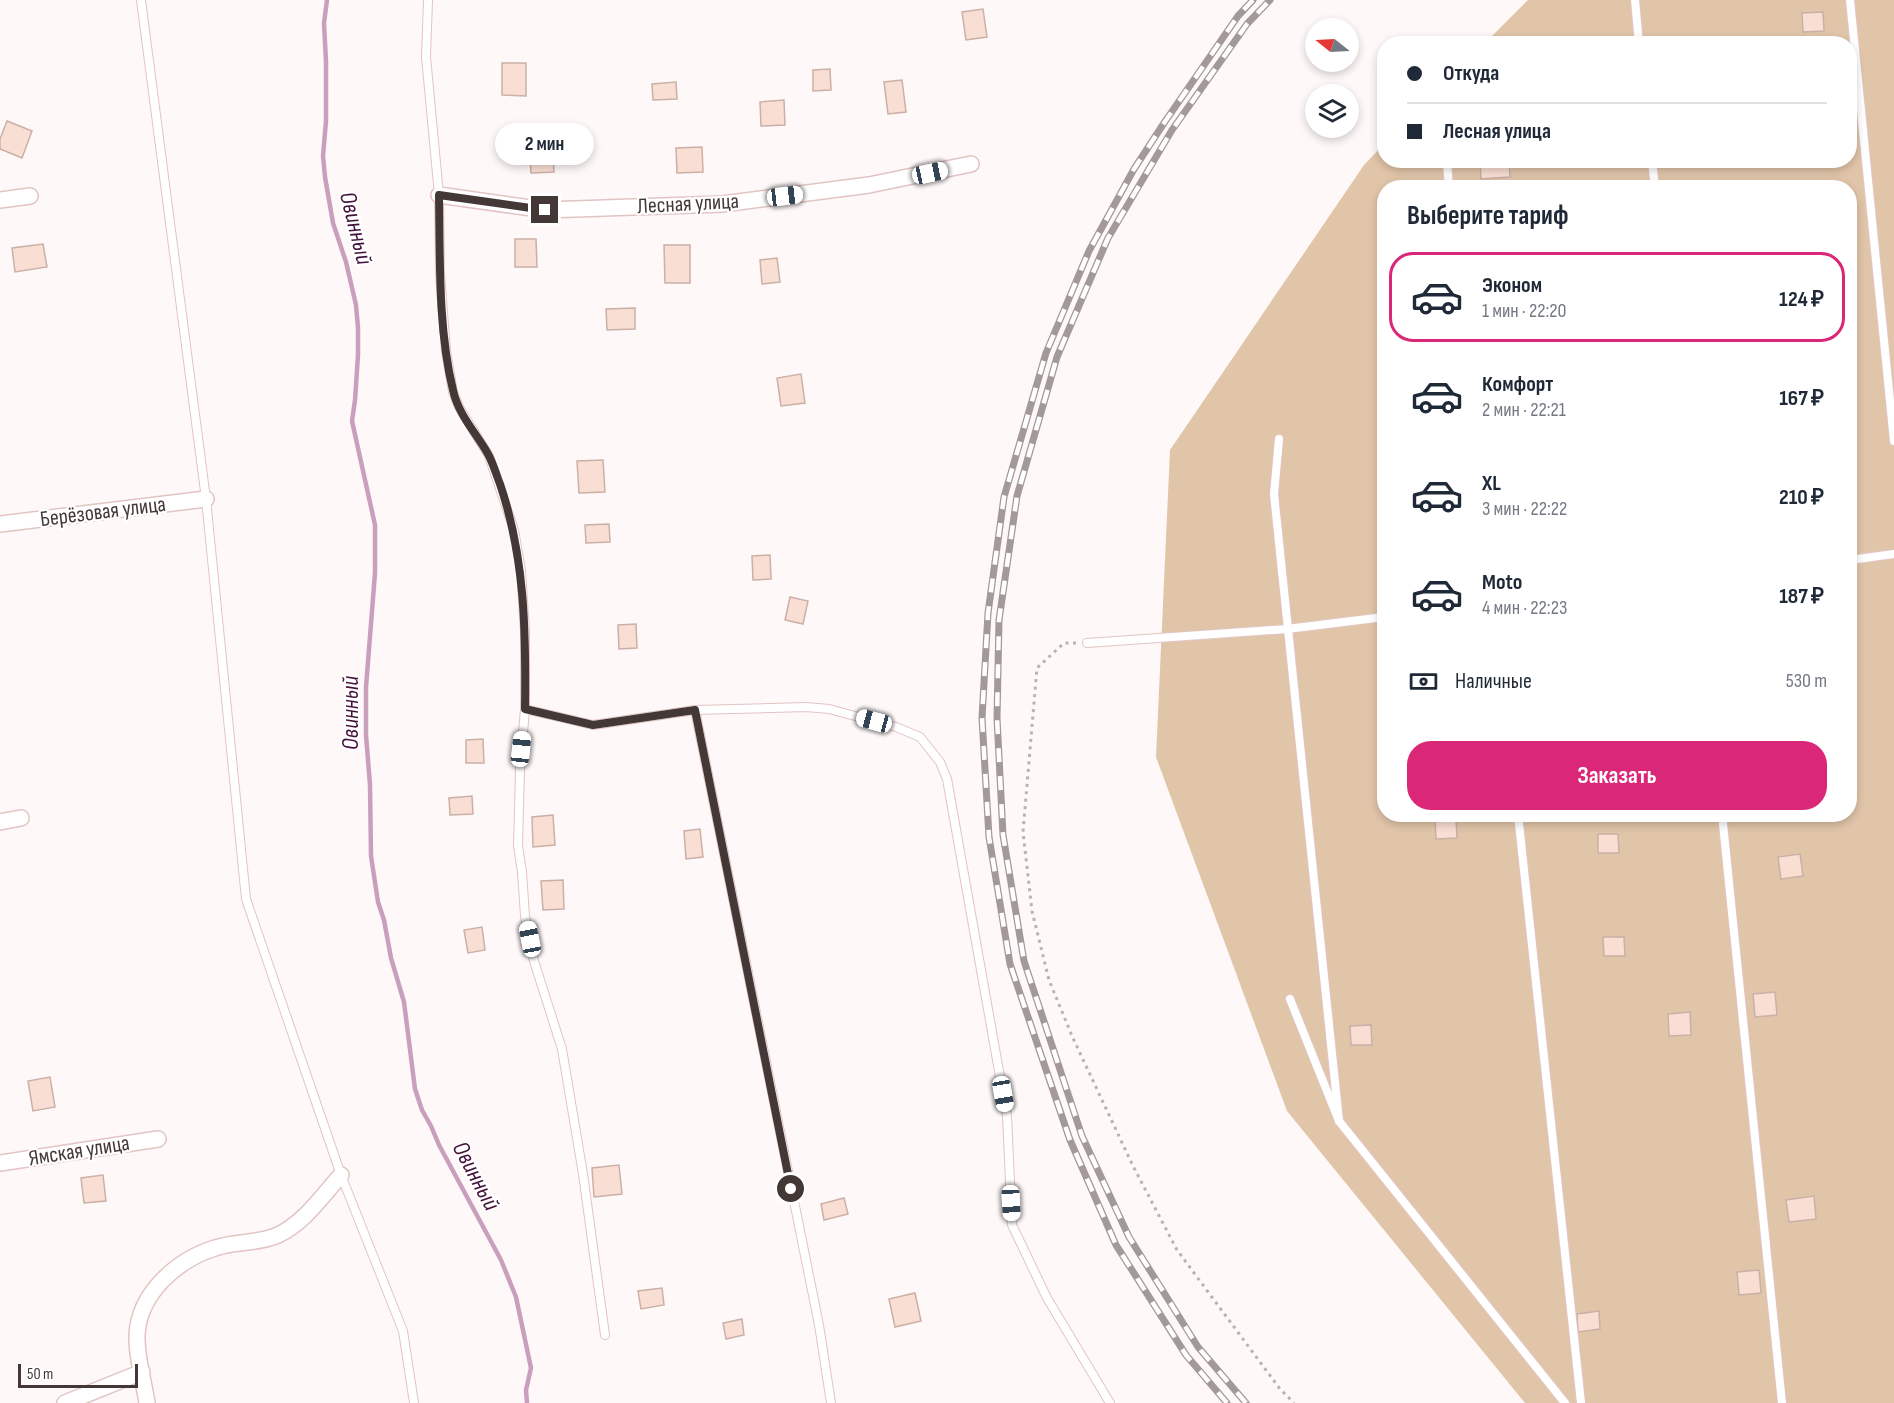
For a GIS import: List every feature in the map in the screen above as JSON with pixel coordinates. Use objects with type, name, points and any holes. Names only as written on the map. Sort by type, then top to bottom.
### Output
[{"type":"street","name":"Лесная улица","points":[[439,195],[545,210],[722,204],[869,185],[971,164]]},
{"type":"street","points":[[0,200],[30,196]]},
{"type":"street","name":"Берёзовая улица","points":[[0,524],[206,499]]},
{"type":"street","points":[[0,822],[21,818]]},
{"type":"street","name":"Ямская улица","points":[[0,1162],[158,1138]]},
{"type":"street","points":[[147,1403],[137,1336],[146,1300],[166,1277],[198,1254],[217,1247],[278,1235],[295,1225],[341,1175]]},
{"type":"street","points":[[65,1403],[142,1372]]},
{"type":"lane","points":[[141,0],[206,499],[246,899],[341,1175],[403,1331],[414,1403]]},
{"type":"lane","points":[[428,0],[426,57],[439,195],[441,285],[446,351],[453,392],[459,408],[489,456],[514,530],[521,570],[525,632],[525,709],[520,770],[518,846],[525,916],[534,961],[562,1049],[584,1174],[605,1335]]},
{"type":"lane","points":[[1635,0],[1638,36]]},
{"type":"lane","points":[[1850,0],[1854,36]]},
{"type":"lane","points":[[1857,70],[1894,441]]},
{"type":"lane","points":[[1280,439],[1274,494],[1338,1121]]},
{"type":"lane","points":[[1857,559],[1894,554]]},
{"type":"lane","points":[[1087,643],[1287,629],[1377,618]]},
{"type":"lane","points":[[525,709],[593,725],[695,710],[806,707],[829,709],[896,727],[920,737],[940,762],[947,779],[1007,1116],[1012,1225],[1047,1298],[1110,1403]]},
{"type":"lane","points":[[695,710],[819,1325],[831,1403]]},
{"type":"lane","points":[[1519,822],[1581,1403]]},
{"type":"lane","points":[[1723,822],[1782,1403]]},
{"type":"lane","points":[[1290,999],[1338,1121],[1565,1403]]},
{"type":"path","points":[[1087,643],[1064,643],[1037,668],[1023,832],[1032,911],[1049,980],[1072,1036],[1132,1166],[1177,1250],[1280,1389],[1294,1403]]},
{"type":"shaded area","points":[[1528,0],[1894,0],[1894,1403],[1525,1403],[1287,1111],[1156,757],[1170,450],[1364,165],[1377,151],[1377,168],[1857,168],[1857,36],[1492,36]]},
{"type":"building","points":[[983,9],[987,37],[966,40],[962,12]]},
{"type":"building","points":[[1823,12],[1824,31],[1803,32],[1802,13]]},
{"type":"building","points":[[502,63],[526,63],[526,96],[502,95]]},
{"type":"building","points":[[830,69],[831,90],[813,91],[813,70]]},
{"type":"building","points":[[902,80],[906,112],[888,114],[884,82]]},
{"type":"building","points":[[676,82],[677,99],[653,100],[652,84]]},
{"type":"building","points":[[784,100],[785,125],[761,126],[760,102]]},
{"type":"building","points":[[7,121],[32,131],[22,158],[0,149],[0,139]]},
{"type":"building","points":[[552,139],[554,172],[531,173],[529,140]]},
{"type":"building","points":[[702,147],[703,172],[677,173],[676,148]]},
{"type":"building","points":[[1480,168],[1509,168],[1510,177],[1481,179]]},
{"type":"building","points":[[515,239],[536,239],[537,267],[515,267]]},
{"type":"building","points":[[43,244],[47,267],[15,272],[12,248]]},
{"type":"building","points":[[664,245],[690,245],[690,283],[665,283]]},
{"type":"building","points":[[777,258],[780,282],[762,284],[760,260]]},
{"type":"building","points":[[635,308],[635,329],[607,330],[606,309]]},
{"type":"building","points":[[801,374],[805,403],[781,406],[777,378]]},
{"type":"building","points":[[603,460],[605,492],[579,493],[577,461]]},
{"type":"building","points":[[609,524],[610,542],[586,543],[585,525]]},
{"type":"building","points":[[770,555],[771,579],[753,580],[752,556]]},
{"type":"building","points":[[790,597],[808,601],[803,624],[785,620]]},
{"type":"building","points":[[636,624],[637,648],[619,649],[618,625]]},
{"type":"building","points":[[483,739],[484,763],[466,763],[466,740]]},
{"type":"building","points":[[472,796],[473,814],[450,815],[449,798]]},
{"type":"building","points":[[553,815],[555,845],[533,847],[532,817]]},
{"type":"building","points":[[1435,822],[1456,822],[1457,838],[1436,839]]},
{"type":"building","points":[[700,829],[703,857],[686,859],[684,831]]},
{"type":"building","points":[[1598,834],[1618,834],[1619,853],[1598,853]]},
{"type":"building","points":[[1800,854],[1803,876],[1781,879],[1778,857]]},
{"type":"building","points":[[563,880],[564,909],[543,910],[541,881]]},
{"type":"building","points":[[482,927],[485,950],[468,953],[464,930]]},
{"type":"building","points":[[1603,937],[1624,937],[1625,956],[1604,956]]},
{"type":"building","points":[[1775,992],[1777,1015],[1755,1017],[1753,994]]},
{"type":"building","points":[[1690,1012],[1691,1035],[1669,1036],[1668,1014]]},
{"type":"building","points":[[1371,1025],[1372,1045],[1351,1045],[1350,1026]]},
{"type":"building","points":[[50,1077],[55,1107],[33,1111],[28,1081]]},
{"type":"building","points":[[619,1165],[622,1194],[594,1197],[592,1168]]},
{"type":"building","points":[[103,1175],[106,1201],[84,1203],[81,1178]]},
{"type":"building","points":[[1814,1196],[1816,1219],[1789,1222],[1786,1200]]},
{"type":"building","points":[[844,1198],[848,1214],[824,1220],[821,1204]]},
{"type":"building","points":[[1759,1270],[1761,1293],[1739,1295],[1737,1272]]},
{"type":"building","points":[[662,1288],[664,1305],[641,1309],[638,1291]]},
{"type":"building","points":[[915,1293],[921,1321],[895,1327],[889,1299]]},
{"type":"building","points":[[1599,1311],[1600,1329],[1578,1332],[1577,1314]]},
{"type":"building","points":[[742,1319],[744,1335],[726,1339],[723,1323]]},
{"type":"waterway","name":"Овинный","points":[[327,0],[324,23],[326,121],[323,156],[333,223],[346,262],[356,305],[358,355],[352,421],[375,525],[375,573],[366,687],[371,856],[378,902],[404,1002],[415,1089],[422,1110],[501,1260],[516,1297],[531,1368],[526,1390],[527,1403]]},
{"type":"railway","points":[[1227,1403],[1186,1355],[1116,1245],[1070,1140],[1010,964],[989,837],[982,718],[988,613],[1004,497],[1046,353],[1089,251],[1134,169],[1238,16],[1253,0]]},
{"type":"railway","points":[[1246,1403],[1198,1347],[1129,1237],[1082,1136],[1024,961],[1003,835],[997,718],[999,620],[1017,496],[1057,357],[1108,238],[1172,130],[1247,24],[1270,0]]},
{"type":"route","points":[[545,210],[439,195],[440,274],[446,351],[453,392],[459,408],[489,456],[500,484],[514,530],[521,570],[525,632],[525,709],[593,725],[695,710],[791,1189]]}]
